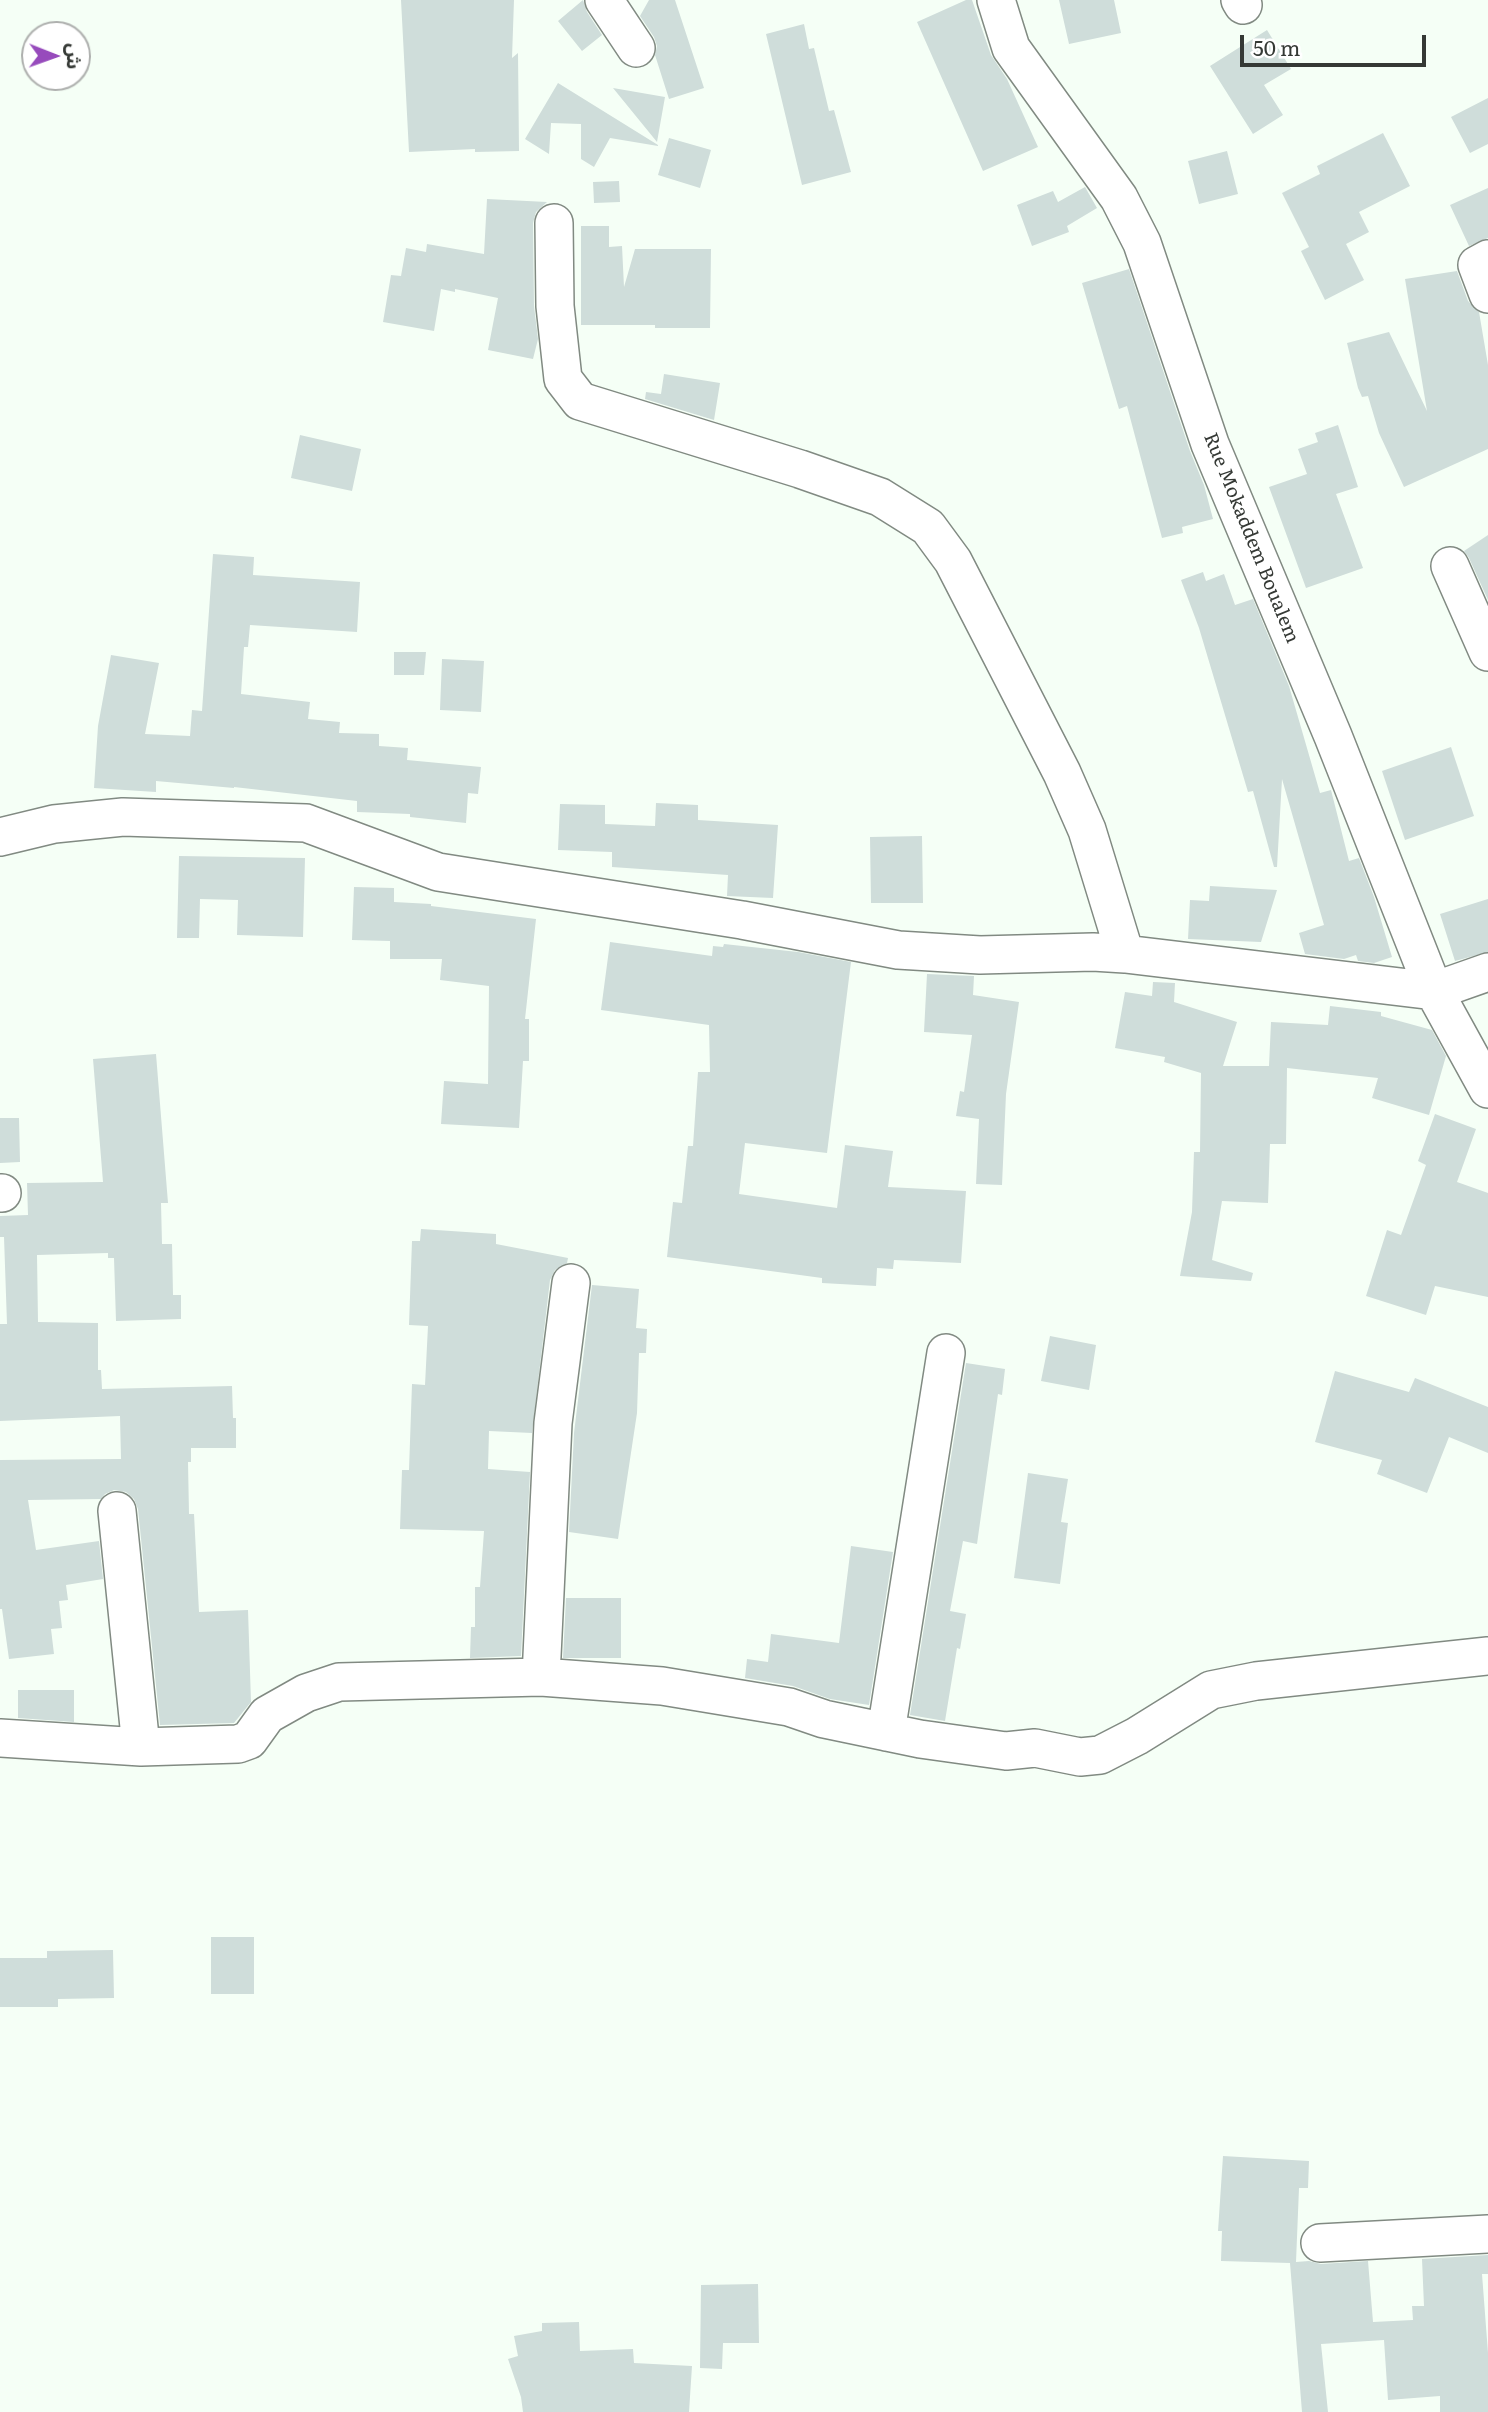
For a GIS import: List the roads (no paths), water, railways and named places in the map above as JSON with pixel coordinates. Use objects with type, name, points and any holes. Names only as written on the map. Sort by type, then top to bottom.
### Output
[{"type":"street","points":[[604,0],[636,48]]},
{"type":"street","name":"Rue Mokaddem Boualem","points":[[996,0],[1011,48],[1119,198],[1142,243],[1210,444],[1333,736],[1434,991],[1488,1089]]},
{"type":"street","points":[[554,223],[555,306],[563,379],[580,401],[800,469],[880,497],[928,527],[953,561],[1062,773],[1087,831],[1125,954]]},
{"type":"street","points":[[1488,259],[1477,265],[1488,294]]},
{"type":"street","points":[[1450,566],[1488,652]]},
{"type":"street","points":[[0,837],[54,824],[123,817],[306,823],[438,872],[742,920],[898,950],[980,955],[1093,951],[1434,991],[1488,972]]},
{"type":"street","points":[[541,1677],[553,1423],[570,1283]]},
{"type":"street","points":[[886,1731],[946,1353]]},
{"type":"street","points":[[117,1511],[141,1747]]},
{"type":"street","points":[[5,1731],[141,1747],[237,1744],[249,1740],[267,1715],[306,1693],[339,1682],[541,1677],[662,1686],[789,1707],[824,1719],[920,1739],[1006,1751],[1035,1748],[1080,1757],[1100,1755],[1137,1736],[1211,1690],[1256,1681],[1488,1656]]},
{"type":"street","points":[[1320,2243],[1488,2234]]}]
